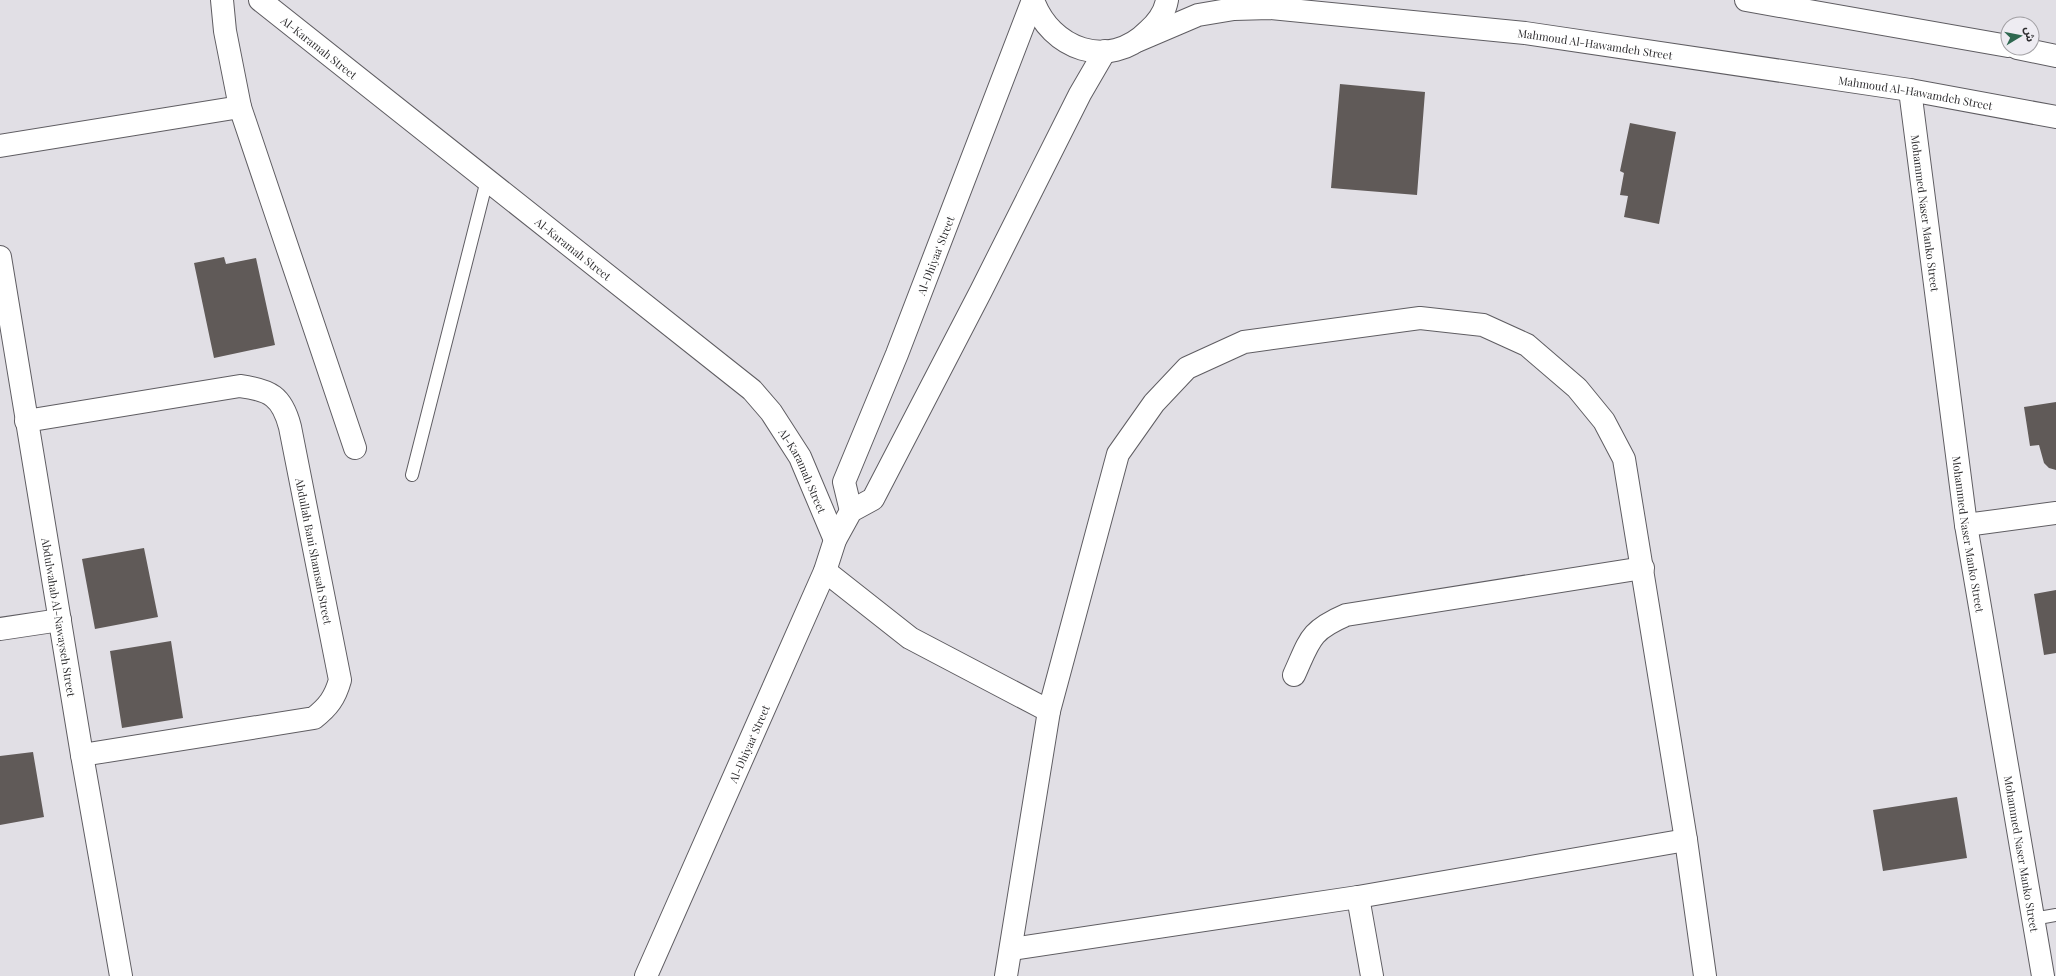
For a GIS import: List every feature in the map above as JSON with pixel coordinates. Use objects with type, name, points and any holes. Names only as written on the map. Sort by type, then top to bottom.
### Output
[{"type":"street","points":[[222,0],[225,31],[240,107],[355,448]]},
{"type":"street","name":"Al-Karamah Street","points":[[260,0],[752,390],[771,412],[800,457],[835,540]]},
{"type":"street","name":"Mahmoud Al-Hawamdeh Street","points":[[1033,0],[1041,20],[1056,35],[1074,46],[1094,51],[1116,50],[1198,15],[1234,9],[1270,8],[1525,33],[1910,90],[2056,117]]},
{"type":"street","name":"Al-Dhiyaa‘ Street","points":[[646,976],[825,571],[835,540],[851,511],[844,482],[897,354],[1033,0]]},
{"type":"street","points":[[1137,41],[1158,21],[1167,0]]},
{"type":"street","points":[[1760,1],[2000,45]]},
{"type":"street","points":[[851,511],[873,499],[981,291],[1080,94],[1105,51]]},
{"type":"street","points":[[2040,53],[2056,56]]},
{"type":"street","name":"Mohammed Naser Manko Street","points":[[1910,90],[1966,525],[2043,976]]},
{"type":"street","points":[[0,146],[240,107]]},
{"type":"street","name":"Abdulwahab Al-Nawayseh Street","points":[[0,258],[26,421],[120,976]]},
{"type":"street","points":[[1006,976],[1012,948],[1049,711],[1118,454],[1154,403],[1187,368],[1244,342],[1420,318],[1483,325],[1527,345],[1577,388],[1604,421],[1624,459],[1643,568],[1706,976]]},
{"type":"street","name":"Abdullah Bani Shamsah Street","points":[[26,421],[240,386],[261,389],[271,394],[279,401],[286,414],[290,427],[340,680],[336,694],[328,707],[314,718],[82,755]]},
{"type":"street","points":[[1966,525],[2056,513]]},
{"type":"street","points":[[1294,675],[1313,634],[1326,623],[1346,615],[1643,568]]},
{"type":"street","points":[[825,571],[910,638],[1049,711]]},
{"type":"street","points":[[0,629],[60,620]]},
{"type":"street","points":[[1012,948],[1358,897],[1686,840]]},
{"type":"street","points":[[1358,897],[1372,976]]},
{"type":"lane","points":[[412,475],[488,180]]},
{"type":"lane","points":[[2034,919],[2056,915]]},
{"type":"building","points":[[1340,84],[1425,92],[1417,195],[1331,188]]},
{"type":"building","points":[[1630,123],[1676,132],[1659,224],[1624,217],[1628,196],[1620,195],[1624,173],[1620,171]]},
{"type":"building","points":[[224,257],[226,264],[256,258],[275,345],[214,358],[194,263]]},
{"type":"building","points":[[2056,402],[2056,470],[2049,468],[2044,463],[2039,445],[2030,446],[2024,407]]},
{"type":"building","points":[[144,548],[158,617],[95,629],[82,559]]},
{"type":"building","points":[[2056,590],[2056,653],[2044,655],[2034,594]]},
{"type":"building","points":[[171,641],[183,718],[122,728],[110,651]]},
{"type":"building","points":[[33,752],[44,817],[0,825],[0,756]]},
{"type":"building","points":[[1957,797],[1967,858],[1883,871],[1873,810]]}]
